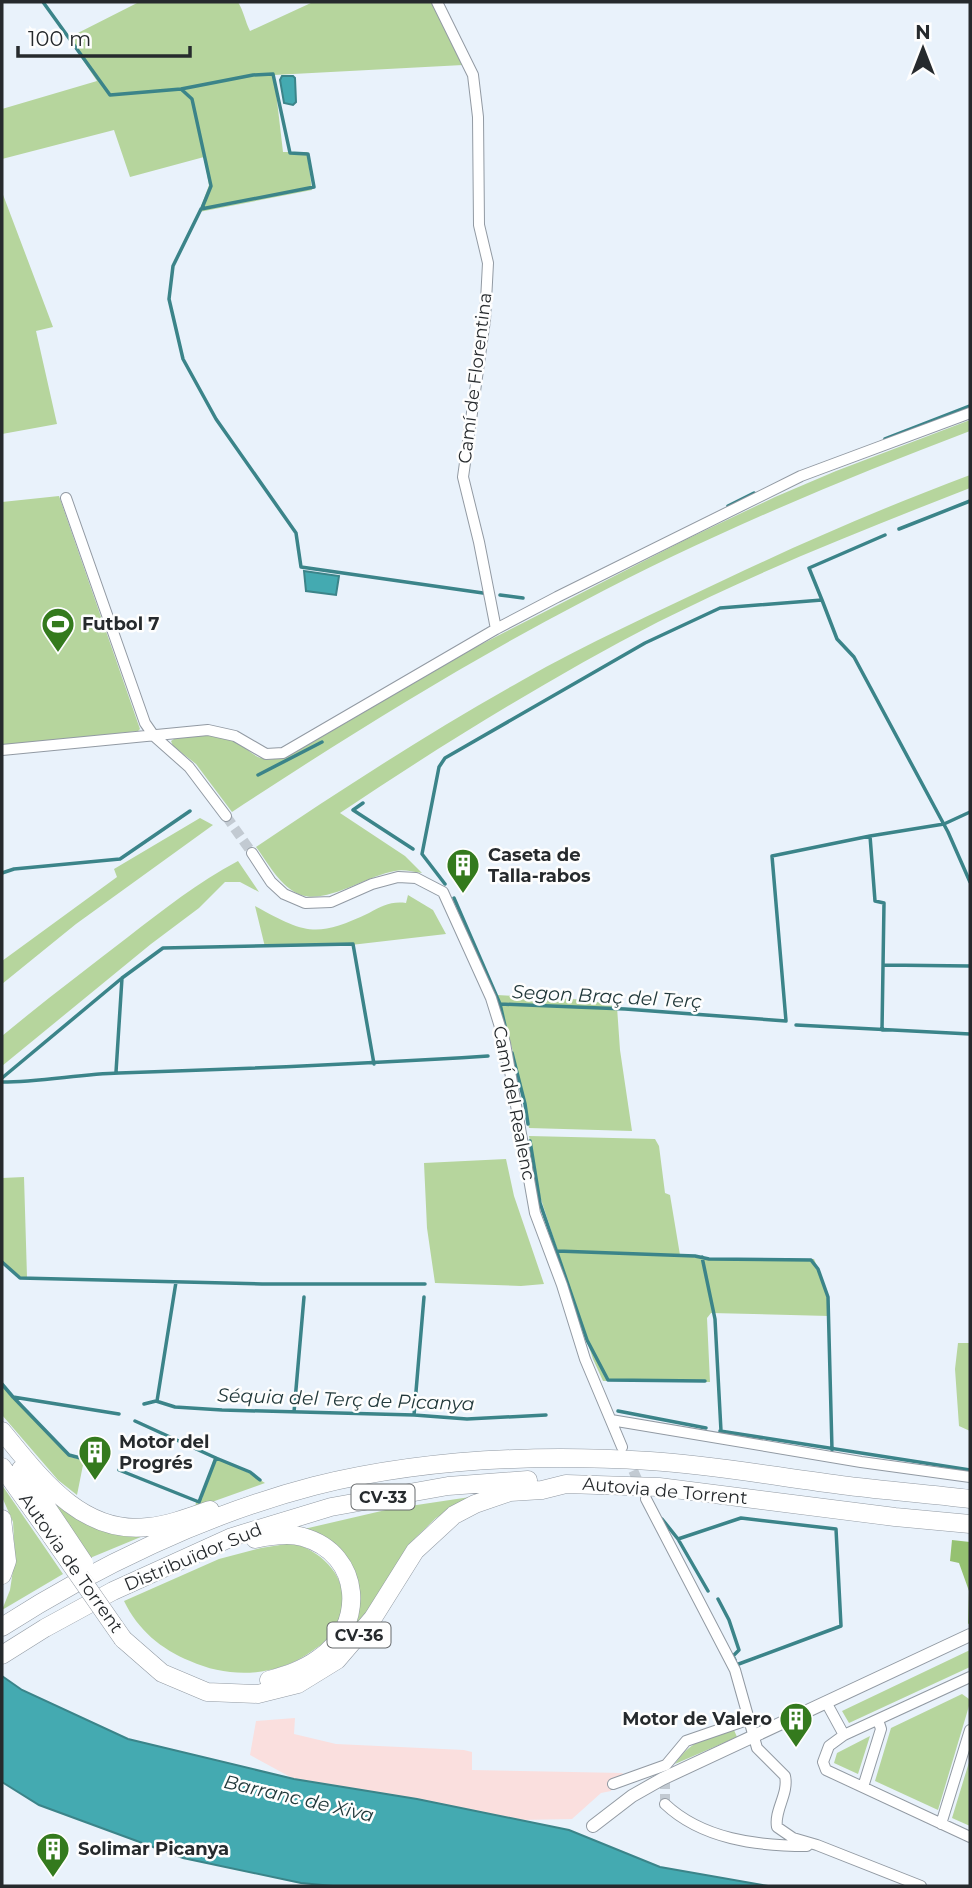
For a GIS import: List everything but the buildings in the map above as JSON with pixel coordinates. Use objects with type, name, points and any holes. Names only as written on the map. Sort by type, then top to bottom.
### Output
[{"type":"highway","points":[[2,1431],[46,1484],[64,1500],[104,1522],[123,1527],[148,1528],[225,1505],[254,1504]]},
{"type":"highway","points":[[2,1444],[57,1533],[128,1635],[166,1663],[188,1673],[237,1684],[265,1681],[295,1672],[320,1659],[337,1642],[352,1611],[352,1593],[348,1574],[339,1561],[323,1547],[303,1537],[281,1535],[258,1538],[227,1548],[208,1549]]},
{"type":"highway","name":"Autovia de Torrent","points":[[254,1504],[314,1486],[369,1475],[511,1459],[568,1457],[664,1462],[970,1499]]},
{"type":"highway","name":"Autovia de Torrent","points":[[2,1467],[57,1533]]},
{"type":"highway","name":"Distribuïdor Sud","points":[[5,1653],[113,1591],[232,1537],[331,1507],[448,1486],[527,1480],[566,1484]]},
{"type":"highway","name":"Autovia de Torrent","points":[[128,1635],[162,1673],[208,1692],[258,1694],[298,1684],[337,1660],[373,1618],[415,1550],[454,1516],[475,1504],[510,1492],[542,1490],[566,1484],[659,1487],[970,1524]]},
{"type":"highway","name":"Distribuïdor Sud","points":[[2,1627],[72,1585],[150,1545],[254,1504]]},
{"type":"highway","points":[[2,1519],[7,1561],[2,1575]]},
{"type":"street","name":"Camí de Florentina","points":[[437,2],[473,75],[478,117],[479,225],[488,263],[485,320],[463,477],[496,629]]},
{"type":"street","points":[[2,750],[153,736],[188,730],[215,730],[235,736],[266,754],[283,753],[496,629],[801,476],[970,412]]},
{"type":"street","points":[[66,498],[145,723],[153,736],[189,767],[226,816]]},
{"type":"street","name":"Camí del Realenc","points":[[252,853],[271,882],[284,894],[305,903],[331,902],[372,884],[398,877],[416,878],[443,892],[491,998],[505,1043],[535,1213],[562,1284],[585,1359],[622,1447]]},
{"type":"street","points":[[611,1420],[836,1458],[970,1477]]},
{"type":"street","points":[[646,1499],[735,1670],[760,1752],[785,1776],[786,1790],[776,1821],[778,1827],[793,1838],[920,1886]]},
{"type":"street","points":[[593,1826],[632,1796],[662,1779],[970,1635]]},
{"type":"street","points":[[970,1677],[844,1735],[829,1746],[822,1762],[826,1770],[970,1838]]},
{"type":"street","points":[[826,1702],[844,1735]]},
{"type":"street","points":[[612,1784],[666,1765],[686,1741],[750,1719]]},
{"type":"street","points":[[863,1787],[881,1729],[878,1720]]},
{"type":"street","points":[[941,1824],[970,1730]]},
{"type":"street","points":[[665,1804],[679,1817],[711,1833],[783,1845],[817,1845]]},
{"type":"street","points":[[887,1873],[903,1886]]},
{"type":"shaded area","points":[[295,1718],[294,1734],[336,1744],[472,1752],[472,1770],[623,1773],[613,1784],[611,1791],[601,1793],[572,1819],[520,1820],[417,1799],[294,1779],[250,1755],[256,1721]]},
{"type":"green space","points":[[139,2],[238,2],[250,31],[313,2],[432,2],[463,65],[274,75],[283,152],[307,152],[312,190],[199,212],[209,185],[204,157],[130,177],[114,130],[2,159],[2,109],[97,81],[68,38]]},
{"type":"green space","points":[[2,192],[53,327],[36,331],[57,424],[2,434]]},
{"type":"green space","points":[[970,420],[970,431],[773,510],[582,602],[404,702],[232,812],[196,764],[173,746],[171,741],[177,737],[216,734],[227,737],[260,758],[287,757],[474,648],[685,540],[836,471]]},
{"type":"green space","points":[[970,475],[970,488],[773,568],[658,622],[496,713],[340,813],[405,856],[422,873],[395,871],[335,893],[311,897],[287,887],[256,847],[420,741],[546,667],[786,551]]},
{"type":"green space","name":"Futbol 7","points":[[59,496],[140,729],[2,746],[2,502]]},
{"type":"green space","points":[[200,818],[213,825],[76,924],[2,984],[2,961],[117,877],[114,869]]},
{"type":"green space","points":[[238,861],[259,892],[240,882],[225,882],[199,908],[2,1066],[2,1036],[168,907]]},
{"type":"green space","points":[[408,895],[433,910],[446,934],[351,945],[265,947],[255,906],[300,927],[323,929],[351,921],[387,905],[406,903]]},
{"type":"green space","points":[[497,995],[589,1000],[617,1007],[620,1050],[632,1131],[529,1128],[512,1048]]},
{"type":"green space","points":[[529,1136],[655,1139],[659,1146],[665,1193],[670,1195],[680,1255],[699,1258],[814,1259],[826,1288],[829,1316],[711,1313],[707,1318],[710,1382],[603,1381],[593,1359],[538,1190]]},
{"type":"green space","points":[[506,1159],[514,1196],[544,1284],[521,1286],[435,1283],[427,1228],[424,1163]]},
{"type":"green space","points":[[24,1177],[27,1277],[22,1278],[2,1261],[2,1178]]},
{"type":"green space","points":[[958,1343],[970,1343],[970,1431],[959,1426],[955,1369]]},
{"type":"green space","points":[[2,1384],[70,1457],[84,1460],[77,1495],[58,1480],[2,1415]]},
{"type":"green space","points":[[214,1457],[265,1483],[195,1508],[196,1502],[202,1499]]},
{"type":"green space","points":[[2,1485],[63,1574],[2,1610],[10,1590],[15,1557],[13,1522],[2,1497]]},
{"type":"green space","points":[[42,1489],[148,1534],[90,1558]]},
{"type":"green space","points":[[470,1497],[436,1518],[408,1545],[362,1623],[351,1631],[359,1608],[357,1579],[304,1529],[390,1509]]},
{"type":"green space","points":[[952,1540],[970,1542],[970,1623],[968,1624],[969,1591],[959,1563],[950,1561]]},
{"type":"green space","points":[[293,1543],[318,1555],[335,1573],[343,1597],[342,1610],[330,1638],[298,1660],[283,1666],[237,1673],[205,1667],[190,1661],[169,1651],[143,1630],[124,1601],[219,1559]]},
{"type":"green space","points":[[970,1650],[970,1667],[849,1723],[842,1711]]},
{"type":"green space","points":[[962,1694],[969,1699],[969,1706],[938,1810],[875,1781],[891,1728]]},
{"type":"green space","points":[[734,1730],[737,1737],[675,1764],[694,1744]]},
{"type":"green space","points":[[870,1736],[858,1774],[834,1763],[837,1753]]},
{"type":"green space","points":[[970,1759],[970,1826],[952,1818]]},
{"type":"water","points":[[282,76],[295,78],[296,102],[293,105],[284,103],[280,80]]},
{"type":"water","points":[[304,571],[339,576],[336,595],[306,591]]},
{"type":"water","name":"Barranc de Xiva","points":[[2,1676],[22,1690],[128,1739],[294,1779],[417,1799],[569,1830],[660,1867],[768,1886],[333,1886],[301,1883],[183,1858],[39,1805],[2,1782]]},
{"type":"waterway","points":[[43,2],[110,95],[181,89],[253,75],[273,74],[290,153],[308,154],[314,187],[201,209],[173,266],[169,299],[183,359],[216,419],[296,533],[301,567],[483,593]]},
{"type":"waterway","points":[[181,89],[192,99],[211,186],[202,208]]},
{"type":"waterway","points":[[885,439],[970,406]]},
{"type":"waterway","points":[[728,506],[754,493]]},
{"type":"waterway","points":[[899,529],[970,501]]},
{"type":"waterway","points":[[445,884],[422,854],[439,767],[445,758],[645,643],[720,608],[822,600],[809,568],[885,535]]},
{"type":"waterway","points":[[500,595],[523,598]]},
{"type":"waterway","points":[[822,600],[837,639],[854,657],[948,832],[970,882]]},
{"type":"waterway","name":"Segon Braç del Terç","points":[[258,775],[322,742]]},
{"type":"waterway","name":"Segon Braç del Terç","points":[[363,803],[353,810],[413,849]]},
{"type":"waterway","name":"Segon Braç del Terç","points":[[2,873],[14,869],[120,859],[190,811]]},
{"type":"waterway","name":"Segon Braç del Terç","points":[[454,898],[500,1004],[625,1009],[786,1021],[772,856],[944,824],[970,812]]},
{"type":"waterway","points":[[870,836],[875,901],[884,903],[882,1030]]},
{"type":"waterway","points":[[116,1072],[122,978],[163,948],[353,944],[374,1064]]},
{"type":"waterway","points":[[883,965],[970,966]]},
{"type":"waterway","points":[[2,1078],[122,978]]},
{"type":"waterway","points":[[500,1004],[505,1026]]},
{"type":"waterway","name":"Segon Braç del Terç","points":[[796,1025],[970,1034]]},
{"type":"waterway","points":[[512,1053],[528,1124]]},
{"type":"waterway","points":[[2,1082],[104,1074],[488,1056]]},
{"type":"waterway","points":[[530,1141],[540,1203],[587,1340],[608,1380],[705,1381]]},
{"type":"waterway","points":[[557,1251],[695,1256],[709,1259],[811,1260],[818,1269],[828,1297],[832,1450]]},
{"type":"waterway","points":[[702,1257],[715,1319],[721,1431]]},
{"type":"waterway","points":[[2,1262],[20,1278],[262,1284],[425,1284]]},
{"type":"waterway","points":[[157,1401],[176,1282]]},
{"type":"waterway","points":[[294,1412],[304,1297]]},
{"type":"waterway","points":[[414,1415],[424,1297]]},
{"type":"waterway","name":"Séquia del Terç de Picanya","points":[[2,1384],[13,1397],[119,1414]]},
{"type":"waterway","points":[[14,1398],[69,1455],[103,1464]]},
{"type":"waterway","name":"Séquia del Terç de Picanya","points":[[144,1404],[156,1401],[175,1407],[222,1410],[467,1419],[546,1415]]},
{"type":"waterway","points":[[618,1411],[706,1428]]},
{"type":"waterway","points":[[135,1421],[216,1458]]},
{"type":"waterway","points":[[720,1431],[970,1470]]},
{"type":"waterway","points":[[119,1470],[199,1502],[216,1458],[250,1472],[260,1480]]},
{"type":"waterway","points":[[678,1539],[741,1518],[836,1529],[841,1626],[736,1665]]},
{"type":"waterway","name":"Séquia del Terç de Picanya","points":[[662,1519],[678,1539],[708,1591]]},
{"type":"waterway","name":"Séquia del Terç de Picanya","points":[[718,1599],[729,1620],[739,1650],[733,1656],[735,1660]]},
{"type":"tunnel","points":[[226,816],[252,853]]},
{"type":"tunnel","points":[[627,1457],[642,1490]]},
{"type":"tunnel","points":[[665,1771],[665,1804]]},
{"type":"place","name":"Futbol 7","points":[[58,654]]},
{"type":"place","name":"Caseta de Talla-rabos","points":[[463,895]]},
{"type":"place","name":"Motor del Progrés","points":[[95,1482]]},
{"type":"place","name":"Motor de Valero","points":[[796,1749]]},
{"type":"place","name":"Solimar Picanya","points":[[53,1879]]}]
